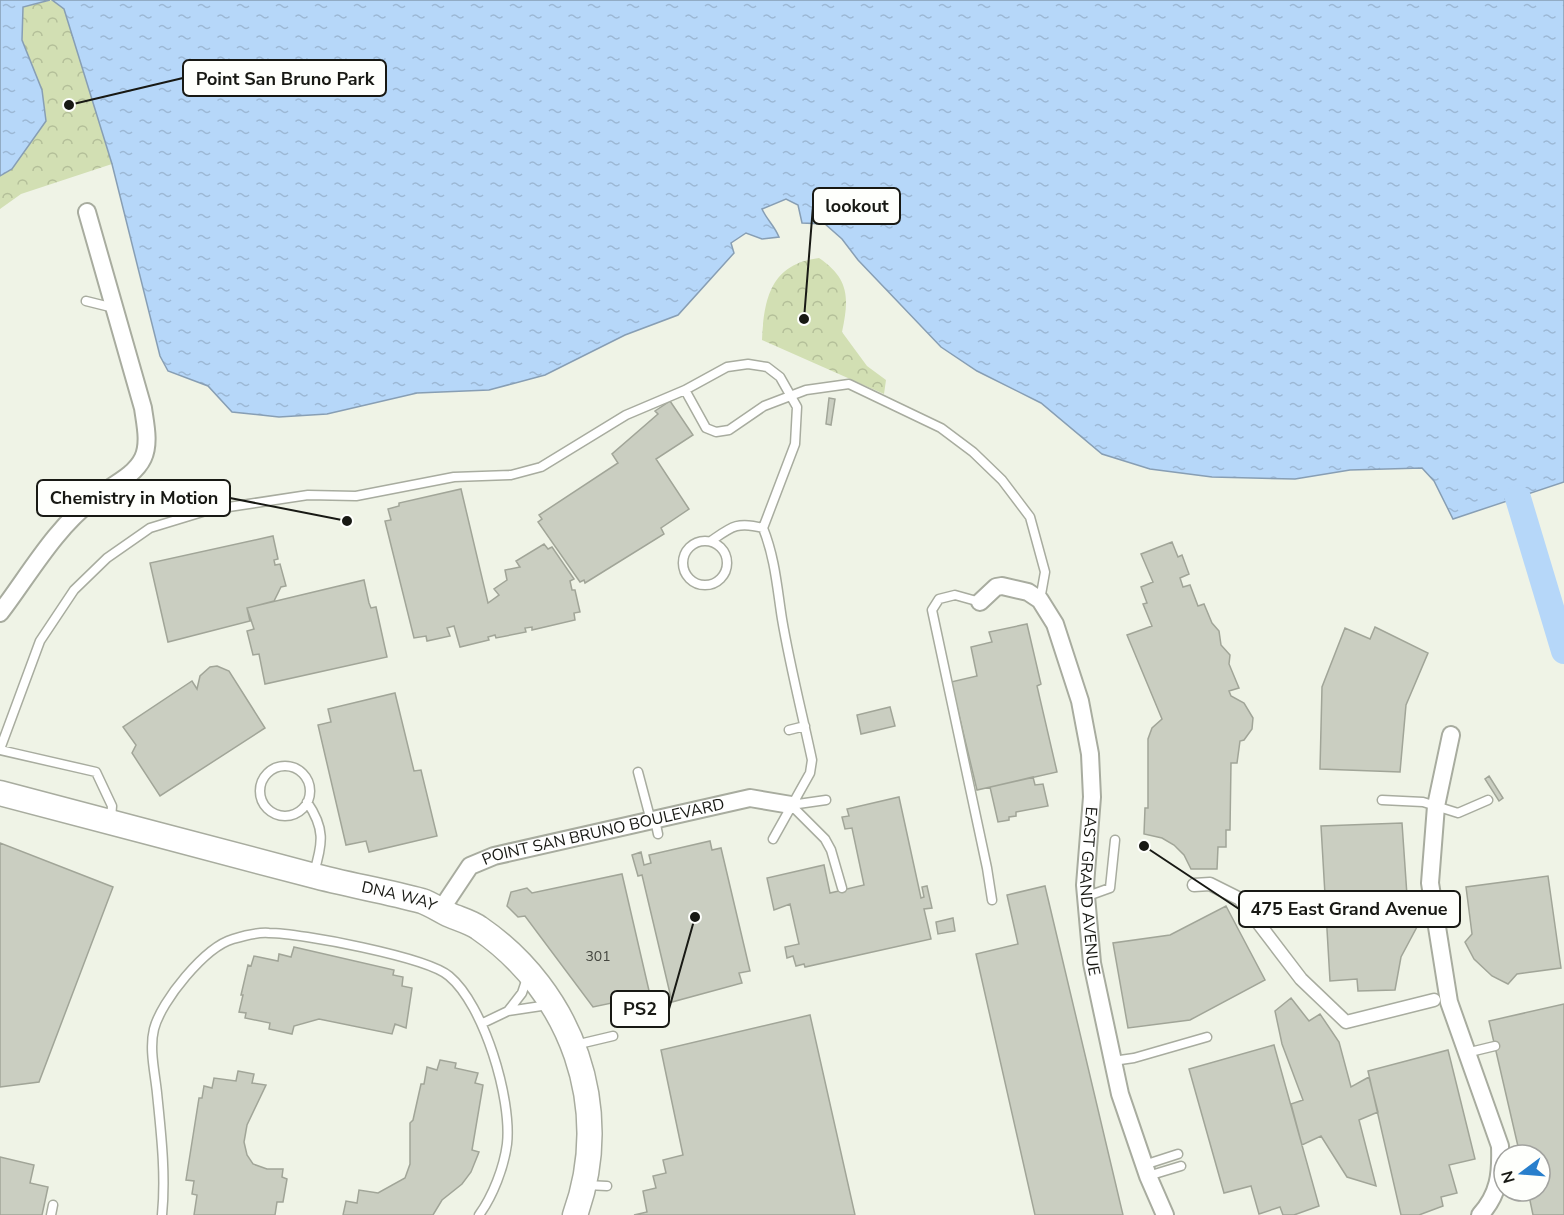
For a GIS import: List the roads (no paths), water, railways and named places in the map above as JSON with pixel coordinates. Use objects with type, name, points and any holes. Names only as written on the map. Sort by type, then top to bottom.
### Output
[{"type":"main road","name":"DNA WAY","points":[[0,793],[313,876],[424,902],[478,927],[530,972],[553,1004],[573,1045],[588,1108],[597,1186],[575,1215]]},
{"type":"street","points":[[0,613],[69,522],[92,500],[132,474],[144,456],[147,435],[143,408],[87,212]]},
{"type":"street","points":[[980,602],[996,587],[1002,586],[1028,592],[1040,600]]},
{"type":"street","name":"EAST GRAND AVENUE","points":[[1040,600],[1055,624],[1080,701],[1090,754],[1092,797],[1085,897],[1092,963],[1112,1061],[1146,1171],[1165,1215]]},
{"type":"street","points":[[1451,735],[1436,806],[1430,883],[1449,1002],[1500,1146],[1501,1170],[1498,1189],[1490,1205],[1480,1215]]},
{"type":"street","name":"POINT SAN BRUNO BOULEVARD","points":[[440,911],[470,866],[494,856],[654,825],[750,798],[791,805]]},
{"type":"street","points":[[1194,885],[1210,884],[1240,899],[1301,979],[1346,1022],[1434,1000]]},
{"type":"lane","points":[[87,301],[114,308]]},
{"type":"lane","points":[[111,822],[112,806],[96,772],[0,749],[40,641],[74,590],[107,558],[150,528],[209,510],[255,501],[308,495],[356,496],[454,477],[511,475],[541,467],[626,415],[685,390],[727,367],[748,364],[767,367],[780,377],[797,407],[795,444],[763,528],[779,582],[782,618],[812,760],[810,773],[772,839]]},
{"type":"lane","points":[[685,390],[706,428],[716,432],[729,430],[764,406],[792,395],[823,386],[849,384],[941,429],[973,452],[1002,480],[1030,517],[1045,572],[1040,600]]},
{"type":"lane","points":[[711,541],[725,554],[725,572],[710,584],[697,584],[686,575],[683,555],[691,544],[711,541],[733,525],[763,528]]},
{"type":"lane","points":[[980,602],[955,595],[939,599],[932,610],[992,900]]},
{"type":"lane","points":[[789,730],[805,726]]},
{"type":"lane","points":[[307,802],[295,813],[280,815],[272,812],[262,800],[261,784],[264,777],[276,767],[292,767],[300,771],[309,785],[307,802],[320,820],[320,852],[313,876]]},
{"type":"lane","points":[[638,772],[654,825]]},
{"type":"lane","points":[[791,805],[826,800]]},
{"type":"lane","points":[[1382,800],[1405,800],[1458,813],[1488,800]]},
{"type":"lane","points":[[791,805],[825,839],[831,850],[842,888]]},
{"type":"lane","points":[[1085,897],[1110,888],[1115,840]]},
{"type":"lane","points":[[162,1215],[164,1194],[162,1145],[153,1056],[154,1029],[167,1002],[200,961],[231,939],[268,932],[379,950],[449,975],[483,1023],[503,1091],[507,1142],[498,1178],[479,1215]]},
{"type":"lane","points":[[508,1011],[522,993],[530,972]]},
{"type":"lane","points":[[483,1023],[508,1011],[553,1004]]},
{"type":"lane","points":[[573,1045],[613,1036]]},
{"type":"lane","points":[[1112,1061],[1134,1058],[1207,1037]]},
{"type":"lane","points":[[1466,1053],[1495,1046]]},
{"type":"lane","points":[[1146,1171],[1178,1154]]},
{"type":"lane","points":[[1146,1171],[1181,1166]]},
{"type":"lane","points":[[51,1215],[53,1205]]},
{"type":"water","points":[[0,0],[50,0],[23,7],[22,40],[42,90],[46,121],[12,169],[0,176]]},
{"type":"water","points":[[52,0],[1564,0],[1564,482],[1453,519],[1434,481],[1422,468],[1350,470],[1295,479],[1212,477],[1150,469],[1102,454],[1041,403],[977,371],[941,347],[858,260],[842,239],[825,224],[802,223],[798,205],[786,199],[762,209],[779,237],[762,239],[746,233],[731,243],[734,253],[678,315],[625,335],[545,375],[489,390],[417,393],[327,414],[279,417],[232,412],[208,386],[168,371],[160,356],[112,164],[64,9]]},
{"type":"waterway","points":[[1518,498],[1564,651]]},
{"type":"place","name":"Point San Bruno Park","points":[[69,105]]},
{"type":"place","name":"lookout","points":[[804,319]]},
{"type":"place","name":"Chemistry in Motion","points":[[347,521]]},
{"type":"place","name":"475 East Grand Avenue","points":[[1144,846]]},
{"type":"place","name":"PS2","points":[[695,917]]}]
